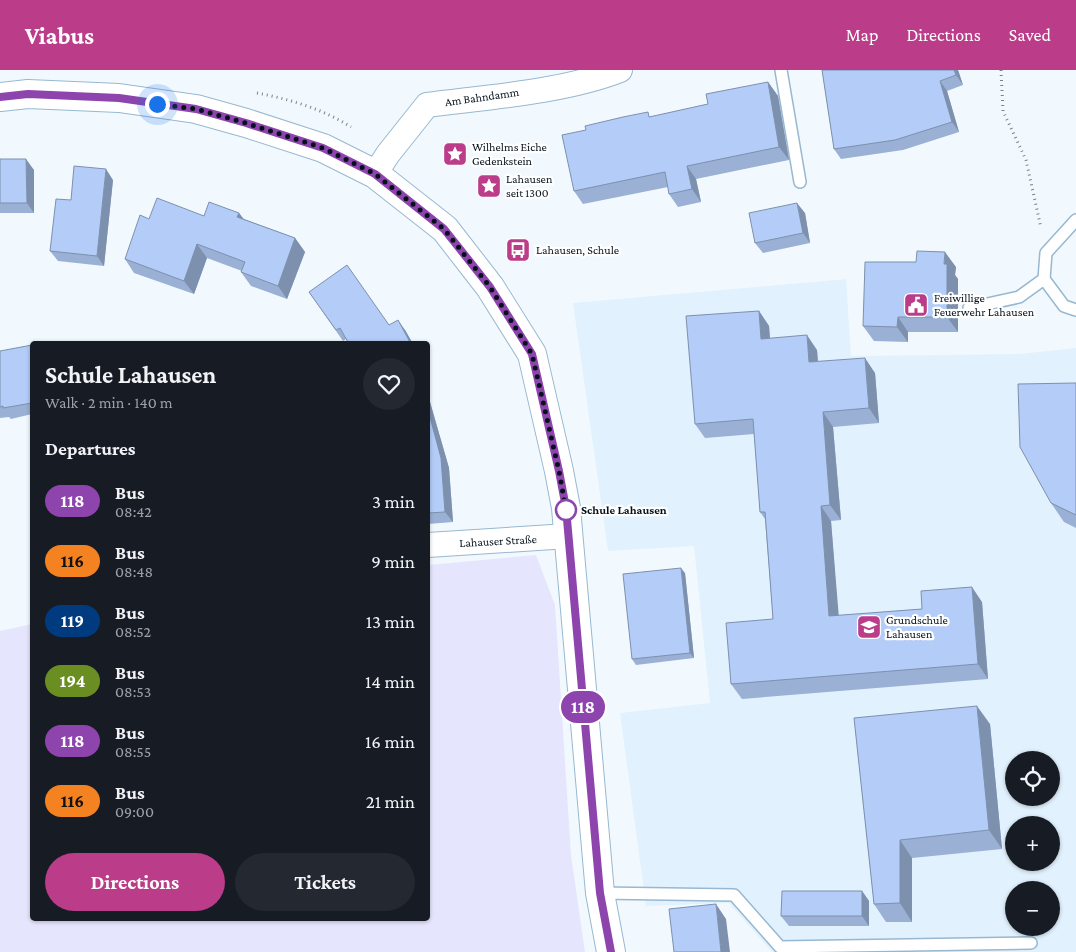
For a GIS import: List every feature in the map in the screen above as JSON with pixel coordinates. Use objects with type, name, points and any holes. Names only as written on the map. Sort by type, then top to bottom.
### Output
[{"type":"street","name":"Am Bahndamm","points":[[375,174],[388,154],[427,105],[549,88],[620,70]]},
{"type":"street","points":[[0,97],[28,94],[119,98],[196,109],[323,148],[375,174],[444,229],[490,287],[532,354],[566,508],[600,893],[612,952]]},
{"type":"street","name":"Lahauser Straße","points":[[430,545],[568,536]]},
{"type":"lane","points":[[781,70],[800,182]]},
{"type":"lane","points":[[1076,220],[1046,253],[1044,278],[1064,306],[1076,310]]},
{"type":"lane","points":[[969,308],[1019,297],[1044,278]]},
{"type":"lane","points":[[600,893],[734,895],[780,946],[1031,943]]},
{"type":"path","points":[[1001,70],[1004,111],[1026,160],[1046,253]]},
{"type":"shaded area","name":"Grundschule Lahausen","points":[[846,279],[851,356],[1019,354],[1076,348],[1076,952],[772,952],[729,903],[646,906],[620,713],[710,703],[694,546],[608,551],[573,303]]},
{"type":"shaded area","points":[[536,555],[555,605],[571,855],[585,952],[0,952],[0,631],[30,624],[30,921],[430,921],[430,565]]},
{"type":"building","points":[[822,70],[954,70],[956,75],[940,81],[952,122],[895,140],[834,149]]},
{"type":"building","points":[[768,82],[779,147],[687,166],[692,189],[669,194],[665,172],[574,191],[562,135],[586,130],[585,126],[623,117],[648,112],[649,117],[708,104],[706,94]]},
{"type":"building","points":[[0,159],[26,159],[27,203],[0,203]]},
{"type":"building","points":[[74,166],[106,169],[97,256],[50,251],[56,199],[71,200]]},
{"type":"building","points":[[157,198],[204,216],[209,202],[239,213],[237,217],[295,238],[278,286],[241,272],[245,262],[197,244],[184,281],[125,259],[140,215],[149,219]]},
{"type":"building","points":[[797,203],[803,233],[755,243],[749,213]]},
{"type":"building","name":"Freiwillige Feuerwehr Lahausen","points":[[917,251],[945,252],[944,264],[947,264],[947,317],[898,317],[897,327],[863,326],[865,262],[916,262]]},
{"type":"building","points":[[347,265],[389,325],[398,320],[409,341],[347,341],[340,328],[336,330],[309,292]]},
{"type":"building","points":[[759,311],[761,339],[807,335],[809,362],[865,358],[869,408],[823,412],[830,505],[821,506],[829,616],[922,609],[921,591],[972,587],[978,664],[731,684],[726,623],[773,619],[765,512],[760,512],[753,419],[695,424],[686,316]]},
{"type":"building","points":[[30,345],[30,403],[0,407],[0,351]]},
{"type":"building","points":[[1076,383],[1076,515],[1051,503],[1020,447],[1018,384]]},
{"type":"building","points":[[430,417],[441,458],[445,512],[430,513]]},
{"type":"building","points":[[681,568],[690,653],[632,659],[623,574]]},
{"type":"building","points":[[977,706],[989,830],[900,840],[900,903],[874,904],[854,718]]},
{"type":"building","points":[[782,891],[862,891],[862,916],[781,916]]},
{"type":"building","points":[[716,904],[721,952],[674,952],[669,909]]},
{"type":"bus line","name":"118","points":[[0,97],[28,94],[119,98],[196,109],[323,148],[375,174],[444,229],[490,287],[532,354],[566,508],[600,893],[611,952]]},
{"type":"place","name":"Wilhelms Eiche Gedenkstein","points":[[455,154]]},
{"type":"place","name":"Lahausen seit 1300","points":[[489,186]]},
{"type":"place","name":"Lahausen, Schule","points":[[518,250]]},
{"type":"place","name":"Freiwillige Feuerwehr Lahausen","points":[[916,305]]},
{"type":"place","name":"Schule Lahausen","points":[[566,510]]},
{"type":"place","name":"Grundschule Lahausen","points":[[869,627]]},
{"type":"route","points":[[157,104],[196,109],[323,148],[375,174],[444,229],[490,287],[532,354],[566,510]]}]
